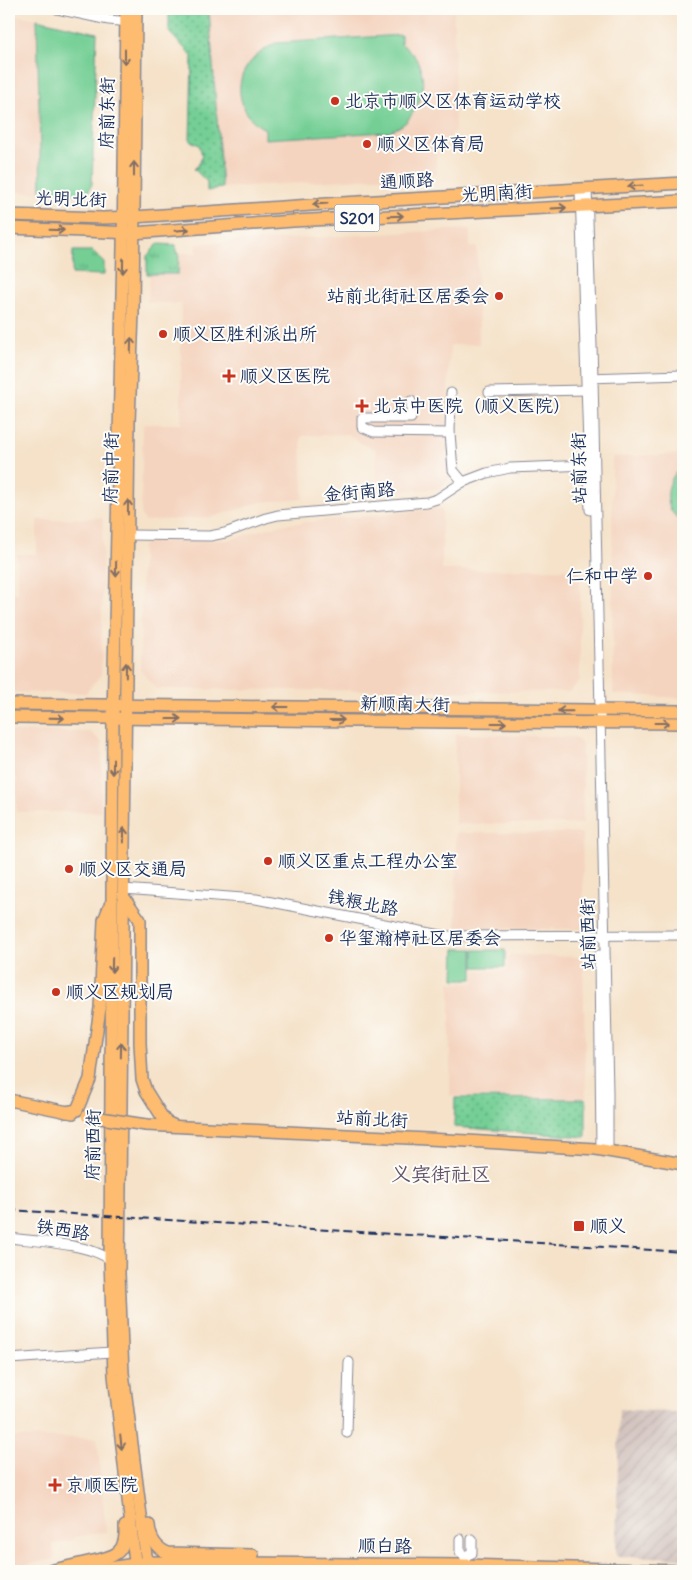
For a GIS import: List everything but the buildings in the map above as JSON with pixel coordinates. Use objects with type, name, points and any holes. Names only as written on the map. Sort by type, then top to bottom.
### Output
[{"type":"main road","name":"府前东街","points":[[126,9],[130,22],[128,218]]},
{"type":"main road","name":"府前东街","points":[[130,22],[136,9]]},
{"type":"main road","name":"通顺路","points":[[128,218],[325,204],[683,183]]},
{"type":"main road","name":"光明南街","points":[[128,233],[293,221],[683,201]]},
{"type":"main road","name":"光明北街","points":[[9,214],[128,218]]},
{"type":"main road","name":"府前中街","points":[[119,719],[128,535],[128,218]]},
{"type":"main road","name":"S201","points":[[9,228],[128,233]]},
{"type":"main road","name":"府前中街","points":[[120,706],[128,233]]},
{"type":"main road","name":"新顺南大街","points":[[9,704],[597,717],[683,724]]},
{"type":"main road","name":"新顺南大街","points":[[9,717],[119,719],[597,717],[683,711]]},
{"type":"main road","name":"府前西街","points":[[119,719],[119,1306],[135,1568]]},
{"type":"main road","name":"府前西街","points":[[119,894],[110,1260],[112,1352],[148,1568]]},
{"type":"main road","points":[[9,1100],[66,1112],[77,1110],[90,1080],[100,1008],[104,920],[119,894],[140,920],[140,1043],[142,1078],[146,1091],[166,1122],[183,1127]]},
{"type":"main road","name":"站前北街","points":[[66,1112],[146,1125],[467,1141],[602,1150],[683,1164]]},
{"type":"main road","points":[[50,1571],[113,1557],[121,1548],[126,1537],[120,1483],[130,1466],[145,1491],[150,1536],[153,1542],[163,1551],[173,1553],[257,1555],[281,1563]]},
{"type":"main road","name":"顺白路","points":[[91,1571],[281,1563],[465,1560],[679,1571]]},
{"type":"street","points":[[57,9],[109,20],[130,22]]},
{"type":"street","name":"站前东街","points":[[584,188],[597,717]]},
{"type":"street","points":[[589,378],[683,375]]},
{"type":"street","name":"站前东街","points":[[589,378],[586,390],[597,717]]},
{"type":"street","points":[[489,392],[586,390]]},
{"type":"street","points":[[451,393],[450,433],[453,470],[464,482]]},
{"type":"street","points":[[410,401],[411,418],[362,418],[362,427],[374,432],[450,433]]},
{"type":"street","name":"金街南路","points":[[128,535],[210,536],[278,515],[427,502],[464,482],[487,473],[510,468],[589,465]]},
{"type":"street","name":"站前西街","points":[[597,717],[601,935],[608,1093],[602,1150]]},
{"type":"street","name":"钱粮北路","points":[[119,894],[256,900],[446,936],[683,935]]},
{"type":"street","name":"铁西路","points":[[9,1238],[82,1248],[100,1254],[110,1260]]},
{"type":"street","points":[[9,1359],[112,1352]]},
{"type":"street","points":[[347,1434],[349,1362]]},
{"type":"street","points":[[460,1538],[460,1552],[465,1560],[472,1552],[472,1539]]},
{"type":"shaded area","name":"北京市顺义区体育运动学校","points":[[209,9],[454,9],[455,132],[451,133],[451,143],[435,143],[437,174],[222,188]]},
{"type":"shaded area","points":[[9,13],[97,33],[92,184],[87,194],[9,192]]},
{"type":"shaded area","name":"顺义区医院","points":[[470,229],[470,247],[477,247],[479,344],[450,345],[446,433],[451,478],[438,489],[377,492],[376,449],[362,444],[348,434],[301,436],[303,499],[261,502],[213,517],[145,521],[141,515],[143,424],[181,424],[181,304],[148,302],[150,274],[178,274],[179,253],[196,253],[197,244]]},
{"type":"shaded area","name":"仁和中学","points":[[683,454],[683,698],[613,694],[612,457]]},
{"type":"shaded area","points":[[442,508],[442,570],[580,569],[580,680],[569,692],[156,689],[140,670],[142,546],[151,542],[227,540],[280,525]]},
{"type":"shaded area","points":[[103,518],[101,674],[86,693],[9,692],[9,594],[17,593],[17,554],[37,554],[37,520]]},
{"type":"shaded area","points":[[9,731],[90,732],[102,742],[101,812],[16,812],[17,777],[9,776]]},
{"type":"shaded area","points":[[455,734],[575,737],[582,744],[583,824],[455,824]]},
{"type":"shaded area","points":[[456,833],[582,833],[584,929],[456,928]]},
{"type":"shaded area","points":[[509,955],[583,957],[586,1099],[450,1096],[450,982],[474,983],[476,971],[507,971]]},
{"type":"shaded area","points":[[619,1409],[683,1413],[683,1558],[616,1556]]},
{"type":"shaded area","name":"京顺医院","points":[[9,1437],[97,1438],[106,1532],[73,1537],[73,1540],[53,1544],[55,1559],[9,1568]]},
{"type":"green space","points":[[169,9],[209,9],[222,188],[207,191],[207,182],[194,169],[201,161],[202,155],[199,145],[190,141],[192,56],[169,32]]},
{"type":"green space","points":[[37,19],[97,33],[92,184],[87,194],[41,193]]},
{"type":"green space","points":[[401,35],[401,44],[416,58],[420,67],[423,86],[417,105],[406,122],[387,132],[265,139],[265,129],[251,118],[242,103],[240,85],[246,68],[255,57],[276,43]]},
{"type":"green space","points":[[158,244],[176,245],[176,253],[179,253],[178,274],[147,274],[147,256]]},
{"type":"green space","points":[[73,251],[93,251],[104,262],[104,275],[72,274]]},
{"type":"green space","points":[[683,467],[683,524],[671,511],[668,494],[672,478]]},
{"type":"green space","points":[[455,949],[473,949],[473,979],[454,979]]},
{"type":"green space","points":[[474,950],[505,950],[505,967],[474,967]]},
{"type":"green space","points":[[455,1098],[586,1099],[586,1137],[454,1127]]},
{"type":"railway","points":[[9,1210],[683,1252]]},
{"type":"place","name":"北京市顺义区体育运动学校","points":[[335,101]]},
{"type":"place","name":"顺义区体育局","points":[[367,144]]},
{"type":"place","name":"站前北街社区居委会","points":[[499,296]]},
{"type":"place","name":"顺义区胜利派出所","points":[[163,334]]},
{"type":"place","name":"顺义区医院","points":[[229,376]]},
{"type":"place","name":"北京中医院（顺义医院）","points":[[362,406]]},
{"type":"place","name":"仁和中学","points":[[648,576]]},
{"type":"place","name":"顺义区重点工程办公室","points":[[268,861]]},
{"type":"place","name":"顺义区交通局","points":[[69,869]]},
{"type":"place","name":"华玺瀚楟社区居委会","points":[[329,938]]},
{"type":"place","name":"顺义区规划局","points":[[56,992]]},
{"type":"place","name":"顺义","points":[[579,1226]]},
{"type":"place","name":"京顺医院","points":[[55,1485]]},
{"type":"district","name":"义宾街社区","points":[[441,1174]]}]
